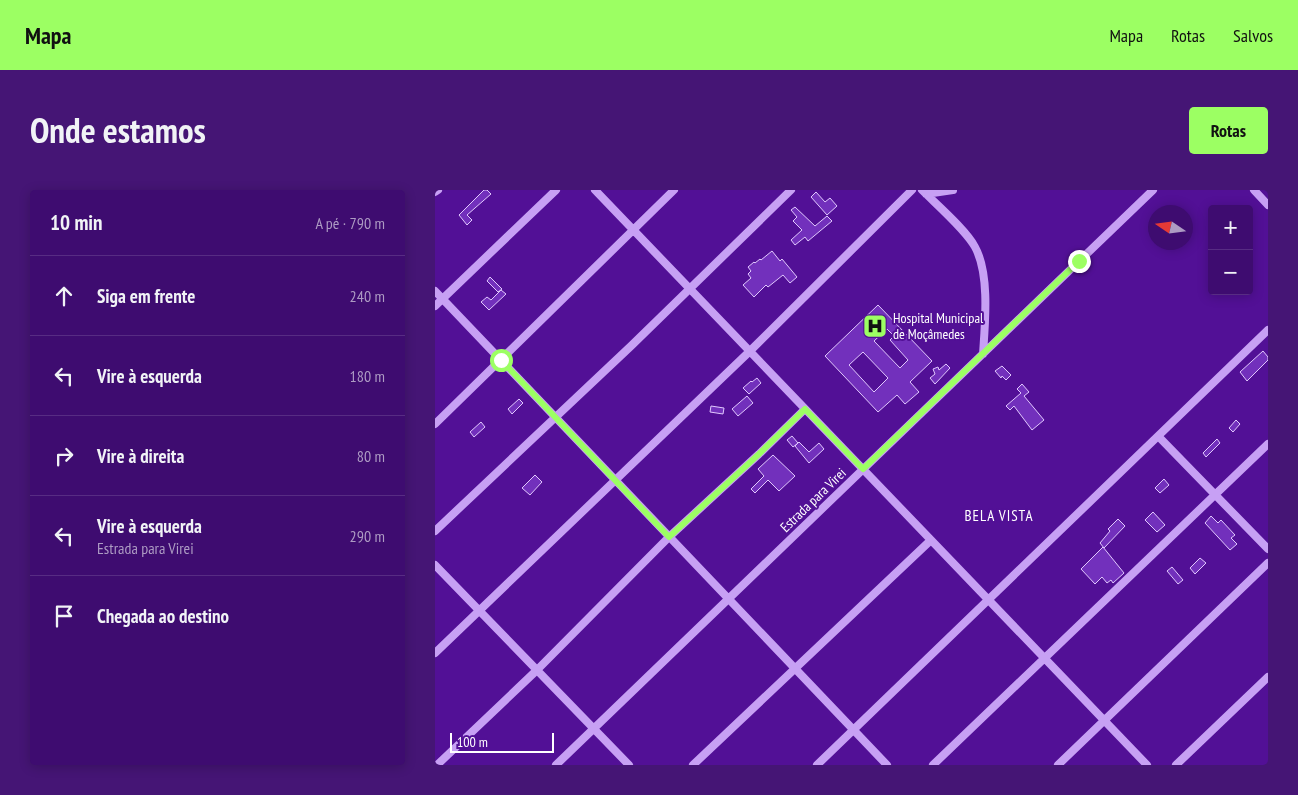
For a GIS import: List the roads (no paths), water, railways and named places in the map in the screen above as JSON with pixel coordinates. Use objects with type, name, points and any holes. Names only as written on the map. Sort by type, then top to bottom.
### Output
[{"type":"street","points":[[435,306],[556,190]]},
{"type":"street","points":[[595,190],[1147,765]]},
{"type":"street","points":[[435,424],[674,190]]},
{"type":"street","points":[[435,531],[791,190]]},
{"type":"street","points":[[435,653],[750,351],[912,190]]},
{"type":"street","points":[[924,192],[953,190]]},
{"type":"street","name":"Estrada para Virei","points":[[555,765],[1153,190]]},
{"type":"street","points":[[1254,190],[1268,205]]},
{"type":"street","points":[[924,192],[975,246],[983,267],[985,320],[983,354]]},
{"type":"street","points":[[435,291],[887,765]]},
{"type":"street","points":[[817,765],[1268,330]]},
{"type":"street","points":[[437,765],[537,670],[669,537],[805,409]]},
{"type":"street","points":[[1158,436],[1268,549]]},
{"type":"street","points":[[933,765],[1268,444]]},
{"type":"street","points":[[693,765],[931,540]]},
{"type":"street","points":[[1057,765],[1268,563]]},
{"type":"street","points":[[435,565],[629,765]]},
{"type":"street","points":[[1176,765],[1268,677]]},
{"type":"place","name":"Hospital Municipal de Moçâmedes","points":[[875,326]]},
{"type":"district","name":"BELA VISTA","points":[[999,515]]}]
